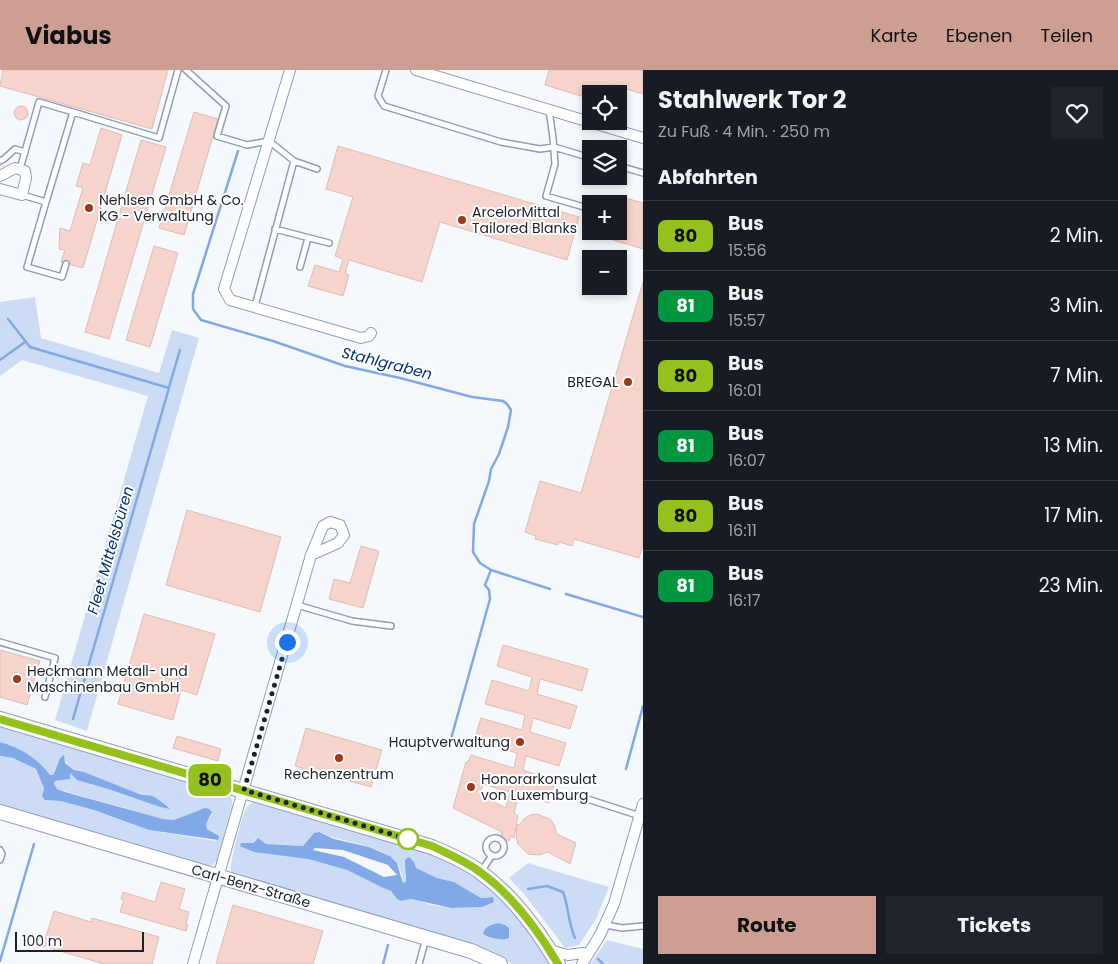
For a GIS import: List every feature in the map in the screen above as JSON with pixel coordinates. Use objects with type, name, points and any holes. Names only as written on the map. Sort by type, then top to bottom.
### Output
[{"type":"street","points":[[290,70],[224,289],[230,300],[361,338],[369,336],[371,333]]},
{"type":"street","points":[[416,70],[643,138]]},
{"type":"street","points":[[0,176],[16,168],[25,171],[26,178],[22,195],[0,189]]},
{"type":"street","points":[[193,964],[311,555]]},
{"type":"street","points":[[0,719],[432,846],[481,872],[520,910],[550,950],[558,964]]},
{"type":"street","points":[[582,964],[606,925],[641,817],[643,804]]},
{"type":"street","name":"Carl-Benz-Straße","points":[[0,812],[471,951],[500,964]]},
{"type":"street","points":[[574,964],[606,925]]},
{"type":"street","points":[[550,950],[568,955],[583,953]]},
{"type":"lane","points":[[20,170],[39,102],[159,138],[178,70]]},
{"type":"lane","points":[[186,70],[226,106],[217,136],[247,145],[269,141],[294,161],[317,169]]},
{"type":"lane","points":[[386,70],[378,96],[384,106],[501,142],[540,149],[554,147],[582,155]]},
{"type":"lane","points":[[548,109],[555,164],[546,196],[582,206]]},
{"type":"lane","points":[[66,264],[62,277],[28,267],[73,112]]},
{"type":"lane","points":[[0,161],[14,150],[25,152]]},
{"type":"lane","points":[[255,306],[294,161]]},
{"type":"lane","points":[[627,168],[643,173]]},
{"type":"lane","points":[[22,195],[46,202]]},
{"type":"lane","points":[[275,229],[329,244]]},
{"type":"lane","points":[[300,267],[308,238]]},
{"type":"lane","points":[[297,605],[352,621],[391,626]]},
{"type":"lane","points":[[0,642],[55,658],[45,697]]},
{"type":"lane","points":[[572,794],[641,817]]},
{"type":"lane","points":[[0,850],[2,854],[0,860]]},
{"type":"lane","points":[[481,872],[492,855]]},
{"type":"lane","points":[[606,925],[622,928],[643,926]]},
{"type":"lane","points":[[418,964],[427,938]]},
{"type":"shaded area","points":[[35,297],[41,338],[159,373],[172,330],[199,338],[87,731],[55,720],[148,396],[22,360],[0,376],[0,302]]},
{"type":"shaded area","points":[[0,727],[226,793],[232,799],[232,805],[217,861],[208,868],[0,809],[0,756],[13,758],[36,769],[44,788],[42,796],[45,800],[61,801],[94,810],[149,830],[215,841],[219,836],[207,829],[206,824],[212,814],[186,816],[174,820],[163,819],[57,789],[54,784],[55,781],[70,779],[69,772],[77,780],[160,807],[170,808],[150,795],[142,795],[84,772],[74,770],[64,760],[58,761],[53,775],[50,775],[28,755],[0,742]]},
{"type":"shaded area","points":[[253,800],[429,851],[455,864],[480,879],[503,899],[519,917],[553,964],[511,964],[506,960],[467,945],[230,875],[242,819],[248,805]],"holes":[[[319,832],[373,848],[390,856],[400,868],[403,883],[406,883],[405,874],[414,862],[416,868],[437,878],[454,882],[481,898],[489,897],[491,902],[482,907],[451,908],[411,899],[401,901],[391,891],[347,870],[308,859],[243,847],[245,843],[253,843],[255,839],[266,844],[303,846],[314,833]]]},
{"type":"shaded area","points":[[528,863],[609,887],[596,919],[579,945],[565,948],[525,895],[509,878]]},
{"type":"shaded area","points":[[607,940],[643,949],[643,964],[590,964]]},
{"type":"water","points":[[0,742],[28,754],[50,775],[53,775],[60,759],[64,755],[65,763],[74,770],[84,772],[142,795],[151,796],[170,809],[77,780],[70,773],[70,779],[55,781],[54,784],[57,789],[65,792],[163,819],[174,820],[205,808],[209,809],[212,812],[206,824],[207,829],[219,836],[218,840],[149,830],[94,810],[61,801],[45,800],[42,796],[44,788],[36,769],[13,758],[0,756]]},
{"type":"water","points":[[319,832],[334,839],[369,847],[390,856],[397,863],[403,883],[406,882],[405,860],[409,857],[414,862],[416,868],[437,878],[454,882],[481,898],[493,897],[494,902],[482,907],[451,908],[411,899],[401,901],[391,891],[347,870],[308,859],[254,852],[240,846],[241,843],[253,843],[258,838],[266,844],[303,846],[314,833]],"holes":[[[315,848],[343,850],[388,865],[397,875],[384,877],[344,857],[313,850]]]},
{"type":"water","points":[[498,923],[509,928],[509,938],[496,939],[483,934],[491,925]]},
{"type":"building","points":[[3,70],[168,70],[152,129],[0,86]]},
{"type":"building","points":[[549,70],[643,70],[643,94],[627,89],[627,85],[582,85],[582,96],[545,85]]},
{"type":"building","points":[[18,106],[24,106],[28,113],[24,120],[18,120],[14,116],[14,110]]},
{"type":"building","points":[[194,112],[218,119],[184,235],[159,228]]},
{"type":"building","name":"Nehlsen GmbH & Co. KG - Verwaltung","points":[[101,128],[122,135],[83,268],[61,262],[65,250],[59,249],[60,228],[70,231],[83,188],[76,186],[83,163],[90,165]]},
{"type":"building","points":[[141,140],[166,147],[109,339],[85,332]]},
{"type":"building","name":"ArcelorMittal Tailored Blanks","points":[[338,146],[579,217],[567,260],[440,222],[422,282],[349,260],[345,273],[349,275],[343,296],[308,286],[315,265],[339,272],[343,259],[335,256],[353,197],[326,189]]},
{"type":"building","points":[[627,198],[643,203],[643,249],[613,240],[627,240]]},
{"type":"building","points":[[154,246],[178,253],[150,347],[126,340]]},
{"type":"building","name":"BREGAL","points":[[643,282],[643,545],[639,558],[574,539],[572,546],[559,542],[558,545],[535,539],[536,536],[525,532],[540,481],[581,493]]},
{"type":"building","points":[[187,510],[281,537],[260,612],[166,585]]},
{"type":"building","points":[[361,546],[379,551],[363,608],[329,599],[334,579],[350,583]]},
{"type":"building","points":[[144,614],[215,634],[197,695],[181,690],[173,720],[118,704]]},
{"type":"building","name":"Hauptverwaltung","points":[[503,645],[588,669],[582,691],[540,679],[537,694],[577,706],[570,729],[533,718],[530,732],[566,743],[559,766],[526,756],[523,770],[555,781],[549,803],[519,794],[514,813],[518,816],[514,838],[510,836],[509,841],[501,838],[502,832],[453,808],[466,762],[468,762],[471,755],[514,768],[517,753],[474,741],[481,718],[522,730],[525,715],[485,704],[492,680],[529,691],[532,677],[497,666]],"holes":[[[483,784],[510,792],[506,808],[480,795]]]},
{"type":"building","name":"Heckmann Metall- und Maschinenbau GmbH","points":[[0,650],[40,661],[27,705],[0,697]]},
{"type":"building","name":"Rechenzentrum","points":[[306,728],[382,750],[371,787],[295,766]]},
{"type":"building","points":[[177,736],[221,749],[218,761],[173,748]]},
{"type":"building","points":[[537,814],[550,819],[554,824],[557,834],[576,843],[570,864],[548,852],[539,855],[528,854],[518,844],[516,837],[517,824],[519,825],[530,815]]},
{"type":"building","points":[[161,882],[185,889],[179,909],[189,912],[186,931],[120,912],[124,900],[121,899],[123,892],[155,902]]},
{"type":"building","points":[[233,905],[323,931],[313,964],[216,964]]},
{"type":"building","points":[[54,911],[91,922],[92,918],[159,937],[152,964],[104,964],[43,946]]},
{"type":"waterway","name":"Stahlgraben","points":[[238,151],[193,294],[193,309],[201,320],[273,341],[345,366],[472,397],[503,401],[507,404],[511,410],[508,427],[499,454],[491,469],[489,481],[474,524],[473,552],[480,563],[491,570],[550,589]]},
{"type":"waterway","name":"Fleet Mittelsbüren","points":[[8,319],[30,347],[169,388],[73,719]]},
{"type":"waterway","name":"Fleet Mittelsbüren","points":[[0,360],[25,342]]},
{"type":"waterway","name":"Fleet Mittelsbüren","points":[[169,387],[180,350]]},
{"type":"waterway","name":"Fleet Mittelsbüren","points":[[449,746],[490,599],[489,590],[485,585],[491,570]]},
{"type":"waterway","name":"Stahlgraben","points":[[566,594],[643,617]]},
{"type":"waterway","name":"Stahlgraben","points":[[626,769],[643,706]]},
{"type":"waterway","name":"Fleet Mittelsbüren","points":[[0,961],[34,844]]},
{"type":"waterway","name":"Fleet Mittelsbüren","points":[[528,889],[547,886],[563,892],[575,938]]},
{"type":"waterway","name":"Fleet Mittelsbüren","points":[[383,964],[388,945]]},
{"type":"waterway","name":"Fleet Mittelsbüren","points":[[598,959],[603,964]]},
{"type":"bus line","name":"80","points":[[0,719],[432,846],[481,872],[520,910],[550,950],[558,964]]},
{"type":"place","name":"Nehlsen GmbH & Co. KG - Verwaltung","points":[[89,208]]},
{"type":"place","name":"ArcelorMittal Tailored Blanks","points":[[462,220]]},
{"type":"place","name":"BREGAL","points":[[628,382]]},
{"type":"place","name":"Heckmann Metall- und Maschinenbau GmbH","points":[[17,679]]},
{"type":"place","name":"Hauptverwaltung","points":[[520,742]]},
{"type":"place","name":"Rechenzentrum","points":[[339,758]]},
{"type":"place","name":"Honorarkonsulat von Luxemburg","points":[[471,787]]},
{"type":"route","points":[[287,642],[244,790],[408,839]]}]
